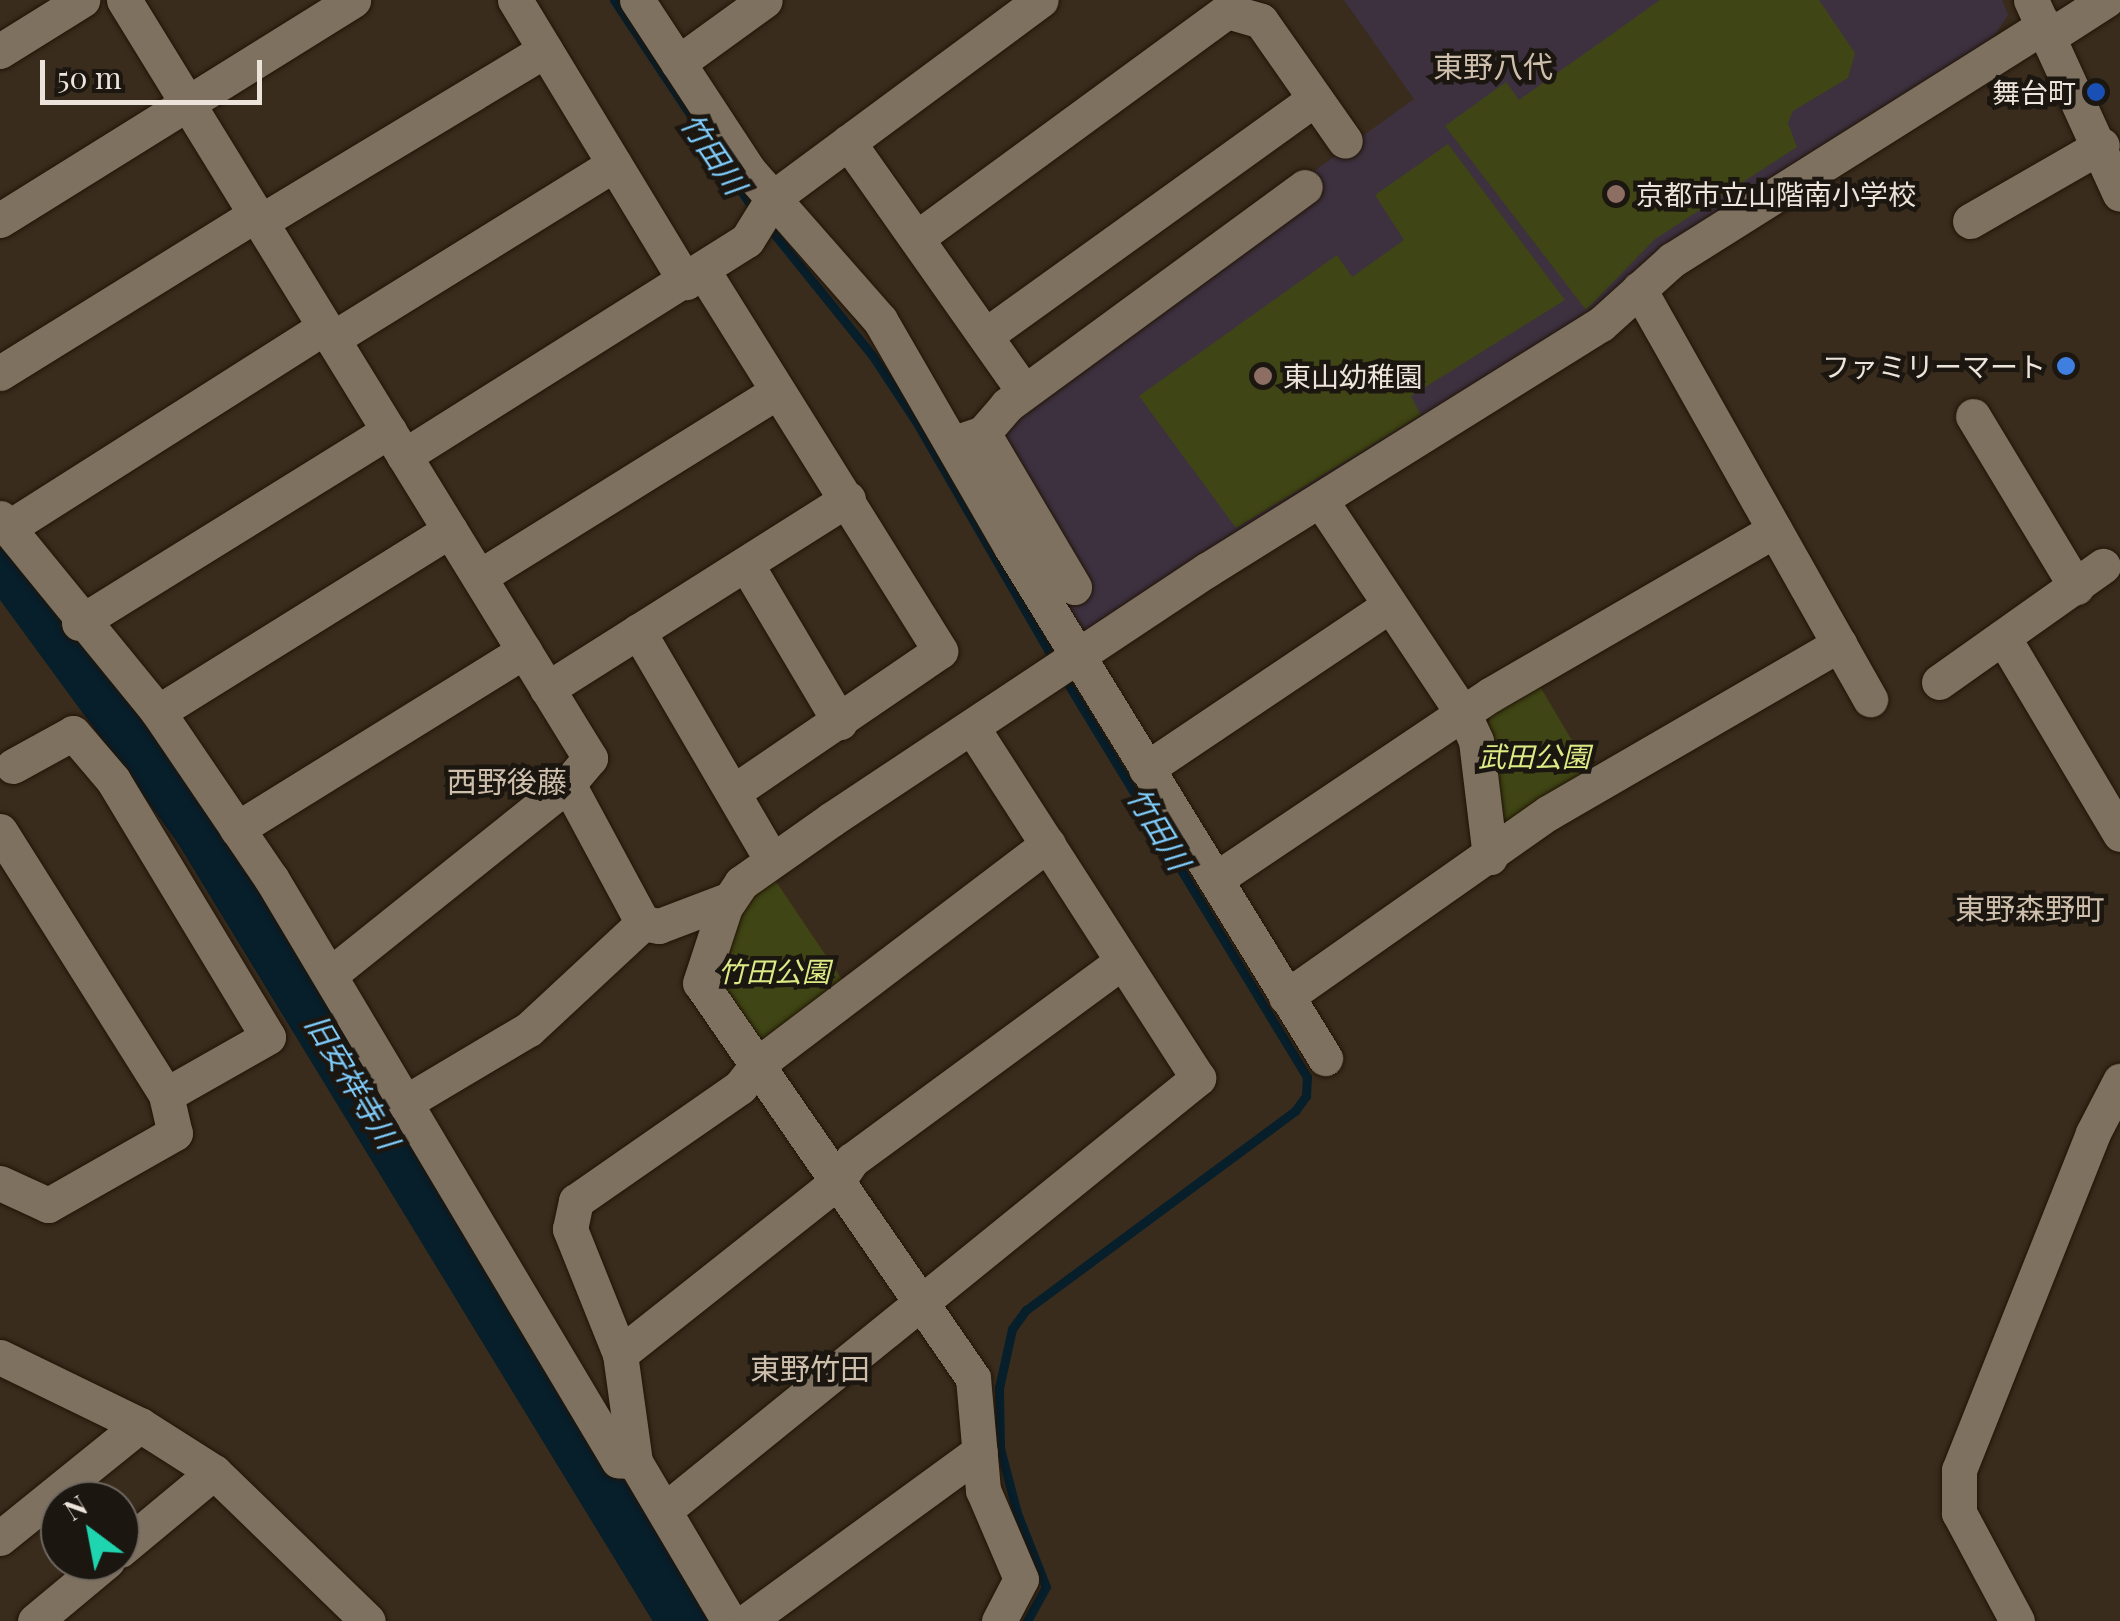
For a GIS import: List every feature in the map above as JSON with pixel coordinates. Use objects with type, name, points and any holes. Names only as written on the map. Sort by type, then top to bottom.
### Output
[{"type":"street","points":[[0,51],[82,0]]},
{"type":"street","points":[[124,0],[590,758],[568,784],[330,975]]},
{"type":"street","points":[[0,220],[353,0]]},
{"type":"street","points":[[515,0],[614,164],[848,499],[940,651],[735,791]]},
{"type":"street","points":[[637,0],[678,62],[761,217],[880,320],[1074,587]]},
{"type":"street","points":[[678,62],[765,0]]},
{"type":"street","points":[[80,623],[694,276],[848,142],[1041,0]]},
{"type":"street","points":[[644,923],[660,926],[730,899],[772,860],[1076,663],[1207,570],[1601,324],[1672,260],[2042,21],[2106,0]]},
{"type":"street","points":[[918,237],[1224,6],[1260,21],[1345,142]]},
{"type":"street","points":[[2042,21],[2102,144],[2120,194]]},
{"type":"street","points":[[0,374],[545,50]]},
{"type":"street","points":[[986,335],[1312,100]]},
{"type":"street","points":[[848,142],[1016,380]]},
{"type":"street","points":[[1970,221],[2102,144]]},
{"type":"street","points":[[614,164],[4,523],[80,623],[158,712],[237,829],[330,975],[618,1460],[636,1462]]},
{"type":"street","points":[[969,438],[1007,405],[1305,188]]},
{"type":"street","points":[[1639,290],[1870,699]]},
{"type":"street","points":[[479,578],[776,392]]},
{"type":"street","points":[[1938,682],[2105,574],[1973,416]]},
{"type":"street","points":[[969,438],[1076,663],[1325,1058]]},
{"type":"street","points":[[548,689],[848,499]]},
{"type":"street","points":[[1321,502],[1466,716],[1476,741],[1490,856]]},
{"type":"street","points":[[158,712],[450,530]]},
{"type":"street","points":[[1216,880],[1466,716],[1490,695],[1774,530]]},
{"type":"street","points":[[746,564],[840,722]]},
{"type":"street","points":[[1146,770],[1390,605]]},
{"type":"street","points":[[638,632],[735,791],[772,860]]},
{"type":"street","points":[[2003,638],[2120,834]]},
{"type":"street","points":[[1286,997],[1548,814],[1839,644]]},
{"type":"street","points":[[237,829],[524,651]]},
{"type":"street","points":[[666,1509],[918,1300],[1198,1078],[973,730]]},
{"type":"street","points":[[4,763],[73,732],[113,780],[268,1036],[166,1094]]},
{"type":"street","points":[[568,784],[644,923]]},
{"type":"street","points":[[0,831],[166,1094],[175,1133],[48,1205],[0,1183]]},
{"type":"street","points":[[729,1621],[636,1462],[620,1354],[570,1229],[576,1201],[740,1087],[758,1064],[1048,844]]},
{"type":"street","points":[[730,899],[703,960],[700,983],[973,1378],[983,1490],[1021,1579],[1000,1621]]},
{"type":"street","points":[[406,1102],[529,1029],[644,923]]},
{"type":"street","points":[[620,1354],[837,1182],[852,1160],[1122,962]]},
{"type":"street","points":[[2017,1621],[1959,1514],[1960,1470],[2093,1132],[2120,1081]]},
{"type":"street","points":[[0,1358],[140,1425],[214,1472],[368,1621]]},
{"type":"street","points":[[0,1538],[140,1425]]},
{"type":"street","points":[[747,1621],[980,1451]]},
{"type":"street","points":[[140,1533],[214,1472]]},
{"type":"street","points":[[35,1621],[83,1581]]},
{"type":"shaded area","points":[[1344,0],[2002,0],[2008,15],[1993,38],[1583,323],[1080,646],[957,429],[1414,99]]},
{"type":"green space","name":"京都市立山階南小学校","points":[[1660,0],[1819,0],[1855,53],[1848,78],[1793,111],[1788,123],[1797,147],[1655,239],[1586,310],[1445,126],[1506,82],[1519,100]]},
{"type":"green space","points":[[1448,144],[1565,300],[1411,396],[1421,415],[1236,528],[1139,396],[1337,255],[1352,277],[1404,240],[1375,195]]},
{"type":"green space","name":"武田公園","points":[[1538,683],[1593,776],[1508,825],[1494,816],[1487,730],[1492,710]]},
{"type":"green space","name":"竹田公園","points":[[775,880],[845,984],[769,1040],[751,1037],[716,988],[736,908]]},
{"type":"waterway","name":"竹田川","points":[[614,0],[754,210]]},
{"type":"waterway","name":"竹田川","points":[[767,225],[872,355],[917,423],[1055,662]]},
{"type":"waterway","name":"旧安祥寺川","points":[[0,556],[199,828],[683,1621]]},
{"type":"waterway","name":"竹田川","points":[[1027,1621],[1046,1587],[1017,1513],[1000,1448],[999,1388],[1012,1329],[1026,1310],[1295,1111],[1306,1096],[1307,1077],[1063,675]]},
{"type":"place","name":"舞台町","points":[[2096,92]]},
{"type":"place","name":"京都市立山階南小学校","points":[[1616,194]]},
{"type":"place","name":"ファミリーマート","points":[[2066,366]]},
{"type":"place","name":"東山幼稚園","points":[[1263,376]]},
{"type":"district","name":"東野八代","points":[[1493,66]]},
{"type":"district","name":"西野後藤","points":[[507,781]]},
{"type":"district","name":"東野森野町","points":[[2030,908]]},
{"type":"district","name":"東野竹田","points":[[810,1368]]}]
